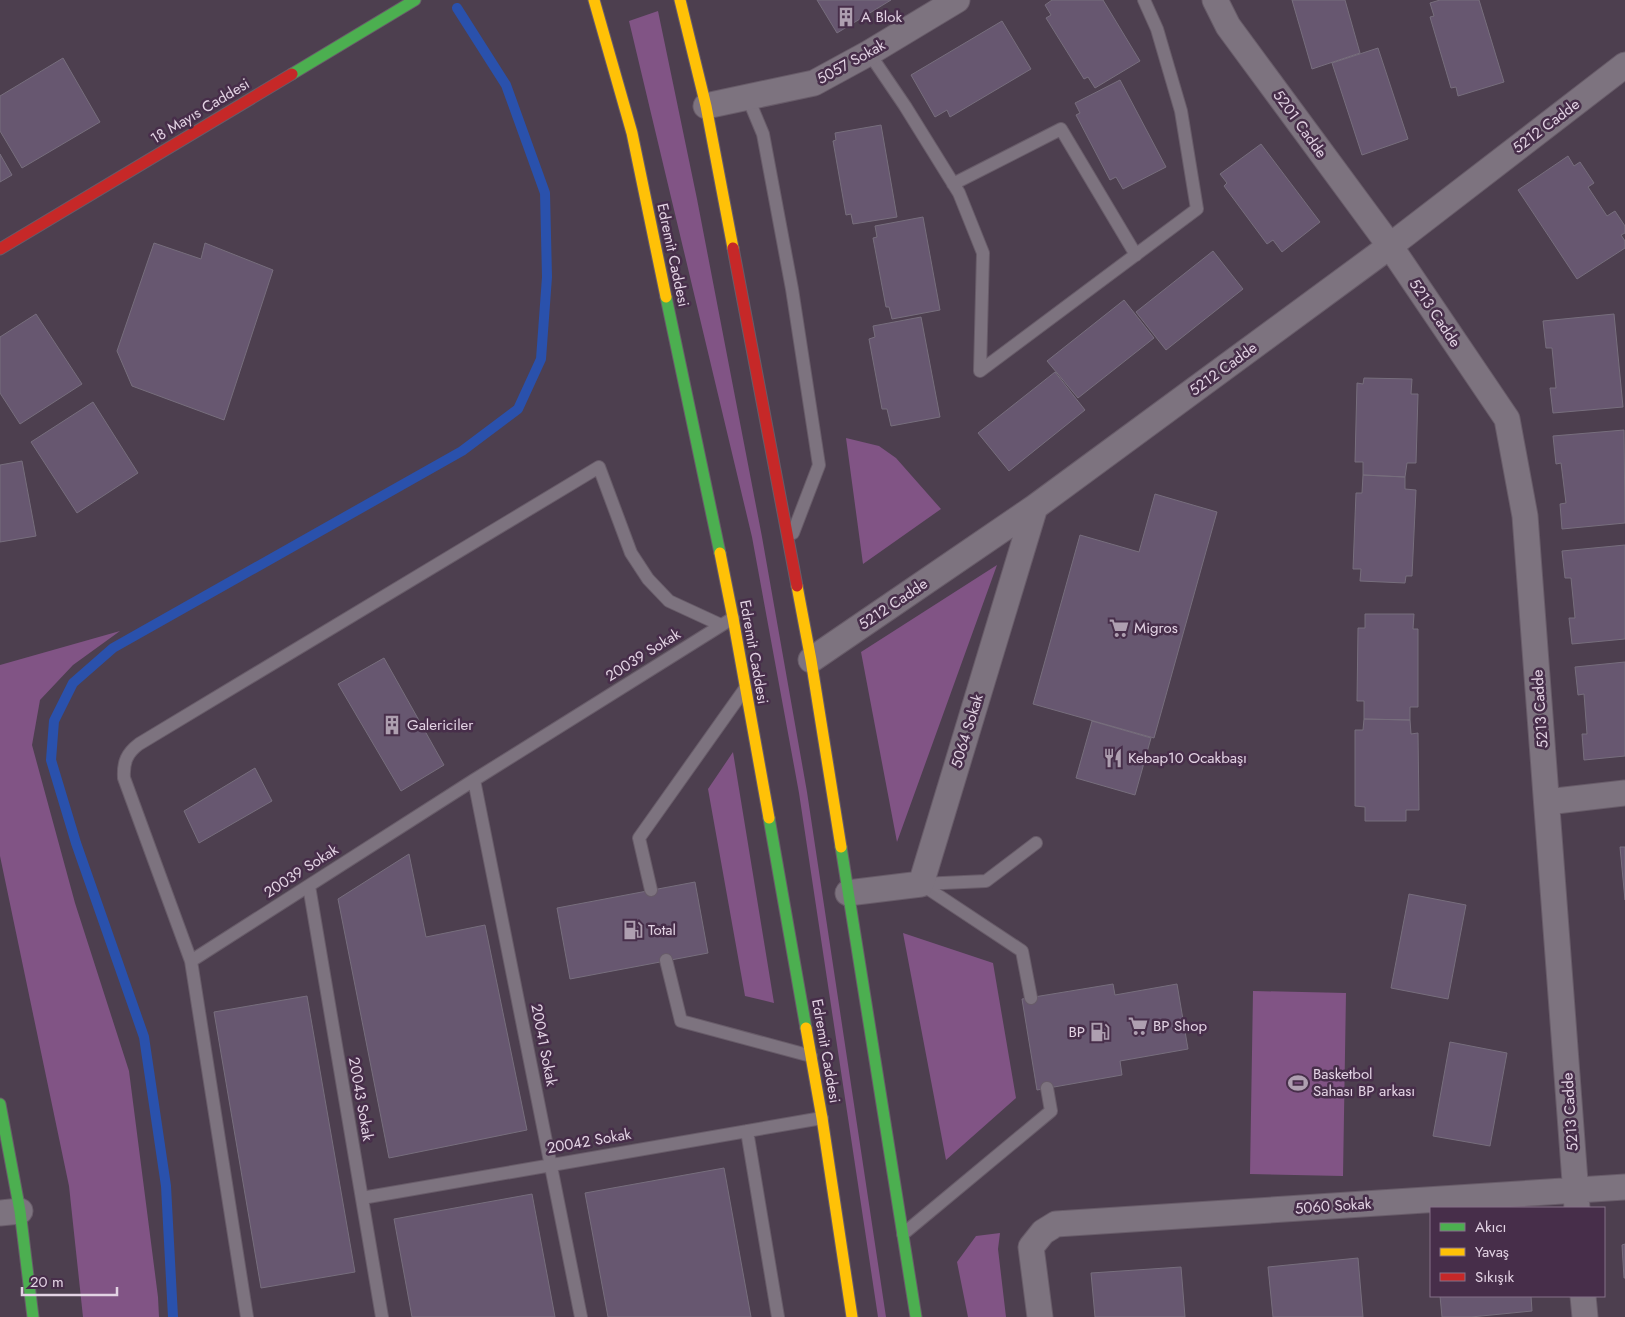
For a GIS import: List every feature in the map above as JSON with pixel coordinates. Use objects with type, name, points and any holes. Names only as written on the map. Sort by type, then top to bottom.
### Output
[{"type":"main road","name":"Edremit Caddesi","points":[[594,0],[632,133],[733,618],[812,1056],[852,1317]]},
{"type":"main road","points":[[680,0],[706,106],[811,660],[916,1317]]},
{"type":"main road","name":"18 Mayıs Caddesi","points":[[0,249],[399,4]]},
{"type":"main road","points":[[0,1104],[10,1212],[33,1317]]},
{"type":"street","name":"5057 Sokak","points":[[706,106],[814,83],[869,53],[957,0]]},
{"type":"street","name":"5201 Cadde","points":[[1214,0],[1228,26],[1390,246]]},
{"type":"street","name":"5212 Cadde","points":[[811,660],[1035,507],[1390,246],[1625,65]]},
{"type":"street","name":"5213 Cadde","points":[[1390,246],[1507,419],[1525,516],[1576,1200]]},
{"type":"street","name":"5064 Sokak","points":[[921,884],[1035,507]]},
{"type":"street","points":[[1547,802],[1625,793]]},
{"type":"street","points":[[848,893],[921,884]]},
{"type":"street","name":"5060 Sokak","points":[[1040,1317],[1031,1247],[1043,1232],[1056,1224],[1576,1200],[1625,1187]]},
{"type":"street","points":[[1583,1297],[1585,1317]]},
{"type":"lane","points":[[869,53],[954,184],[983,252],[980,371],[1198,209],[1181,111],[1156,29],[1144,0]]},
{"type":"lane","points":[[748,98],[763,134],[792,289],[819,465],[789,542]]},
{"type":"lane","points":[[954,184],[1061,129],[1136,255]]},
{"type":"lane","points":[[246,1317],[191,961],[124,778],[125,760],[130,751],[599,467],[631,553],[648,579],[669,601],[721,625]]},
{"type":"lane","name":"20039 Sokak","points":[[191,961],[474,780],[733,618]]},
{"type":"lane","points":[[650,890],[639,838],[746,688]]},
{"type":"lane","name":"20041 Sokak","points":[[474,780],[582,1317]]},
{"type":"lane","points":[[921,884],[986,881],[1036,843]]},
{"type":"lane","points":[[921,884],[1022,951],[1031,998]]},
{"type":"lane","name":"20043 Sokak","points":[[309,886],[382,1317]]},
{"type":"lane","points":[[666,960],[681,1021],[812,1056]]},
{"type":"lane","points":[[903,1234],[1051,1111],[1046,1088]]},
{"type":"lane","name":"20042 Sokak","points":[[362,1198],[822,1118]]},
{"type":"lane","points":[[747,1131],[778,1317]]},
{"type":"shaded area","points":[[658,11],[697,199],[762,537],[807,792],[886,1317],[878,1317],[799,793],[752,537],[629,21]]},
{"type":"shaded area","points":[[846,438],[879,446],[896,458],[941,509],[863,564]]},
{"type":"shaded area","points":[[997,565],[897,842],[861,652]]},
{"type":"shaded area","points":[[120,631],[73,665],[40,700],[32,745],[75,903],[129,1071],[159,1317],[83,1317],[69,1186],[0,856],[0,665]]},
{"type":"shaded area","points":[[733,752],[774,1003],[745,996],[708,789]]},
{"type":"shaded area","points":[[903,933],[993,963],[1016,1098],[946,1160]]},
{"type":"shaded area","name":"Basketbol Sahası BP arkası","points":[[1253,991],[1346,993],[1343,1176],[1250,1174]]},
{"type":"shaded area","points":[[1000,1233],[998,1249],[1006,1317],[968,1317],[957,1262],[976,1236]]},
{"type":"building","name":"A Blok","points":[[817,0],[891,0],[837,33]]},
{"type":"building","points":[[1052,0],[1103,0],[1140,61],[1095,88],[1088,77],[1084,79],[1046,18],[1051,15],[1045,5]]},
{"type":"building","points":[[1292,0],[1345,0],[1360,53],[1312,69]]},
{"type":"building","points":[[1440,0],[1479,0],[1504,82],[1458,96],[1456,87],[1451,88],[1430,17],[1434,16],[1430,3]]},
{"type":"building","points":[[1002,21],[1031,69],[950,117],[947,110],[935,117],[911,75]]},
{"type":"building","points":[[1378,48],[1408,139],[1362,155],[1332,63]]},
{"type":"building","points":[[63,58],[100,122],[22,168],[0,131],[0,96]]},
{"type":"building","points":[[1120,80],[1166,167],[1123,189],[1116,177],[1110,180],[1076,115],[1080,113],[1075,103]]},
{"type":"building","points":[[881,125],[897,217],[853,224],[851,214],[846,215],[833,141],[836,140],[835,133]]},
{"type":"building","points":[[1261,144],[1320,222],[1282,252],[1273,240],[1267,244],[1224,186],[1227,183],[1220,174]]},
{"type":"building","points":[[0,154],[12,175],[0,182]]},
{"type":"building","points":[[1568,156],[1574,166],[1580,162],[1594,183],[1588,187],[1607,216],[1615,211],[1625,226],[1625,233],[1621,235],[1625,241],[1625,248],[1577,279],[1518,190]]},
{"type":"building","points":[[923,217],[940,310],[892,319],[889,307],[886,307],[873,238],[877,237],[875,226]]},
{"type":"building","points":[[154,243],[201,259],[205,243],[273,270],[224,420],[132,386],[117,351]]},
{"type":"building","points":[[1213,251],[1243,289],[1166,350],[1136,312]]},
{"type":"building","points":[[1124,300],[1154,338],[1078,398],[1047,361]]},
{"type":"building","points":[[36,314],[82,384],[20,424],[0,393],[0,337]]},
{"type":"building","points":[[1614,314],[1623,407],[1553,413],[1550,388],[1556,388],[1552,348],[1546,348],[1543,321]]},
{"type":"building","points":[[921,317],[940,417],[891,426],[887,409],[882,409],[869,339],[875,337],[873,326]]},
{"type":"building","points":[[1055,372],[1085,410],[1009,471],[978,433]]},
{"type":"building","points":[[1364,378],[1412,379],[1411,394],[1418,394],[1416,463],[1407,463],[1405,477],[1363,475],[1363,462],[1355,462],[1357,383],[1363,384]]},
{"type":"building","points":[[93,402],[138,473],[77,513],[31,442]]},
{"type":"building","points":[[1624,430],[1625,523],[1562,529],[1560,504],[1566,503],[1561,463],[1556,464],[1553,436]]},
{"type":"building","points":[[22,461],[36,536],[0,542],[0,465]]},
{"type":"building","points":[[1363,475],[1405,477],[1405,489],[1416,490],[1412,576],[1406,576],[1405,583],[1360,581],[1361,569],[1353,569],[1356,493],[1362,493]]},
{"type":"building","name":"Migros","points":[[1155,494],[1217,512],[1154,738],[1033,704],[1080,535],[1139,552]]},
{"type":"building","points":[[1625,545],[1625,639],[1572,644],[1569,618],[1575,618],[1571,578],[1565,578],[1562,551]]},
{"type":"building","points":[[1365,614],[1414,614],[1413,629],[1418,629],[1418,707],[1410,707],[1410,720],[1364,719],[1364,701],[1357,701],[1358,628],[1365,628]]},
{"type":"building","name":"Galericiler","points":[[384,658],[444,765],[401,791],[338,684]]},
{"type":"building","points":[[1625,662],[1625,756],[1584,760],[1582,734],[1587,734],[1584,694],[1578,695],[1575,667]]},
{"type":"building","points":[[1364,719],[1410,720],[1411,734],[1418,733],[1419,810],[1406,810],[1406,821],[1365,821],[1365,807],[1355,806],[1355,730],[1363,730]]},
{"type":"building","name":"Kebap10 Ocakbaşı","points":[[1092,721],[1151,738],[1135,795],[1076,778]]},
{"type":"building","points":[[255,768],[272,801],[199,843],[184,811]]},
{"type":"building","points":[[1620,847],[1625,847],[1625,900]]},
{"type":"building","points":[[409,854],[426,937],[485,925],[527,1130],[389,1158],[338,899]]},
{"type":"building","points":[[695,882],[708,953],[570,979],[557,908]]},
{"type":"building","points":[[1409,894],[1466,905],[1448,999],[1391,988]]},
{"type":"building","points":[[1113,984],[1115,995],[1177,984],[1188,1049],[1120,1061],[1122,1075],[1037,1090],[1022,999]]},
{"type":"building","points":[[307,996],[355,1272],[261,1288],[214,1012]]},
{"type":"building","points":[[1450,1042],[1507,1053],[1490,1146],[1433,1136]]},
{"type":"building","points":[[724,1168],[751,1317],[608,1317],[585,1193]]},
{"type":"building","points":[[532,1194],[555,1317],[412,1317],[394,1219]]},
{"type":"building","points":[[1625,1244],[1625,1278],[1624,1278],[1622,1245]]},
{"type":"building","points":[[1358,1258],[1363,1317],[1273,1317],[1268,1267]]},
{"type":"building","points":[[1181,1267],[1185,1317],[1095,1317],[1091,1273]]},
{"type":"building","points":[[1440,1297],[1531,1297],[1532,1311],[1471,1317],[1442,1317]]},
{"type":"waterway","points":[[173,1317],[166,1186],[144,1037],[76,843],[51,760],[54,721],[73,683],[113,648],[462,451],[518,409],[541,359],[547,277],[545,193],[506,85],[457,8]]},
{"type":"traffic: fast","points":[[292,74],[415,0]]},
{"type":"traffic: fast","points":[[666,297],[720,553]]},
{"type":"traffic: fast","points":[[769,818],[806,1028]]},
{"type":"traffic: fast","points":[[841,847],[916,1317]]},
{"type":"traffic: fast","points":[[0,1104],[20,1211],[33,1317]]},
{"type":"traffic: slow","points":[[594,0],[632,133],[666,297]]},
{"type":"traffic: slow","points":[[680,0],[706,106],[733,248]]},
{"type":"traffic: slow","points":[[720,553],[769,818]]},
{"type":"traffic: slow","points":[[797,586],[811,660],[841,847]]},
{"type":"traffic: slow","points":[[806,1028],[822,1118],[852,1317]]},
{"type":"traffic: jam","points":[[0,249],[292,74]]},
{"type":"traffic: jam","points":[[733,248],[797,586]]},
{"type":"place","name":"A Blok","points":[[846,17]]},
{"type":"place","name":"Migros","points":[[1119,628]]},
{"type":"place","name":"Galericiler","points":[[392,725]]},
{"type":"place","name":"Kebap10 Ocakbaşı","points":[[1113,758]]},
{"type":"place","name":"Total","points":[[633,930]]},
{"type":"place","name":"BP Shop","points":[[1138,1026]]},
{"type":"place","name":"BP","points":[[1100,1032]]},
{"type":"place","name":"Basketbol Sahası BP arkası","points":[[1298,1083]]}]
